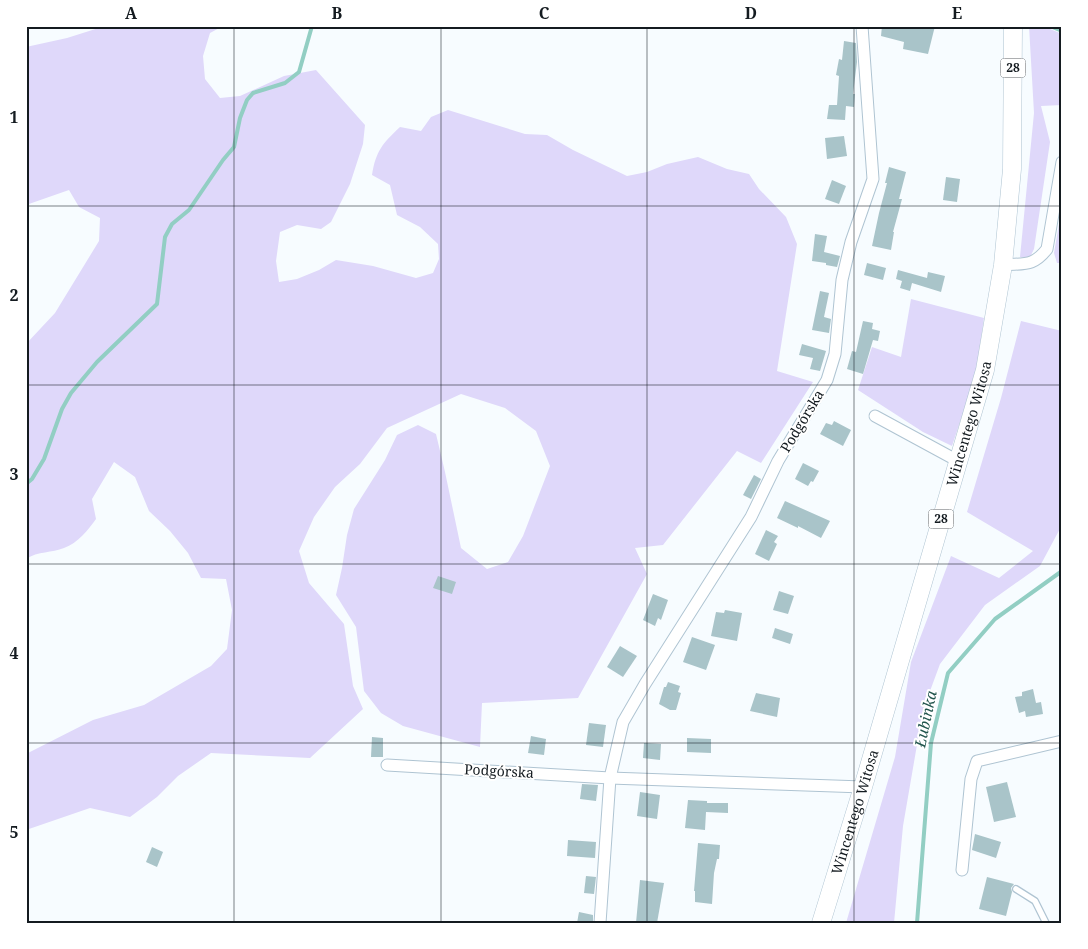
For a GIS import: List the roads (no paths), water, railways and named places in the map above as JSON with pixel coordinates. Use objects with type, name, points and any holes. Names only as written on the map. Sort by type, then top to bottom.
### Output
[{"type":"main road","name":"Wincentego Witosa","points":[[820,923],[863,787],[985,370],[1003,265],[1012,168],[1013,28]]},
{"type":"street","name":"Podgórska","points":[[600,923],[610,778],[623,722],[751,517],[778,461],[827,380],[835,354],[842,280],[851,242],[873,179],[862,26]]},
{"type":"street","points":[[1003,265],[1029,263],[1039,259],[1048,249],[1062,162]]},
{"type":"street","points":[[875,416],[958,461]]},
{"type":"street","points":[[962,870],[971,779],[977,761],[1062,741]]},
{"type":"street","name":"Podgórska","points":[[387,765],[610,778],[863,787]]},
{"type":"lane","points":[[1016,889],[1036,901],[1046,923]]},
{"type":"waterway","points":[[26,484],[32,479],[44,459],[62,409],[71,393],[97,362],[157,304],[165,237],[172,224],[189,210],[234,147],[240,118],[247,100],[253,93],[285,83],[299,72],[312,26]]},
{"type":"waterway","points":[[1050,26],[1062,31]]},
{"type":"waterway","name":"Łubinka","points":[[917,923],[931,743],[948,673],[995,619],[1062,571]]}]
